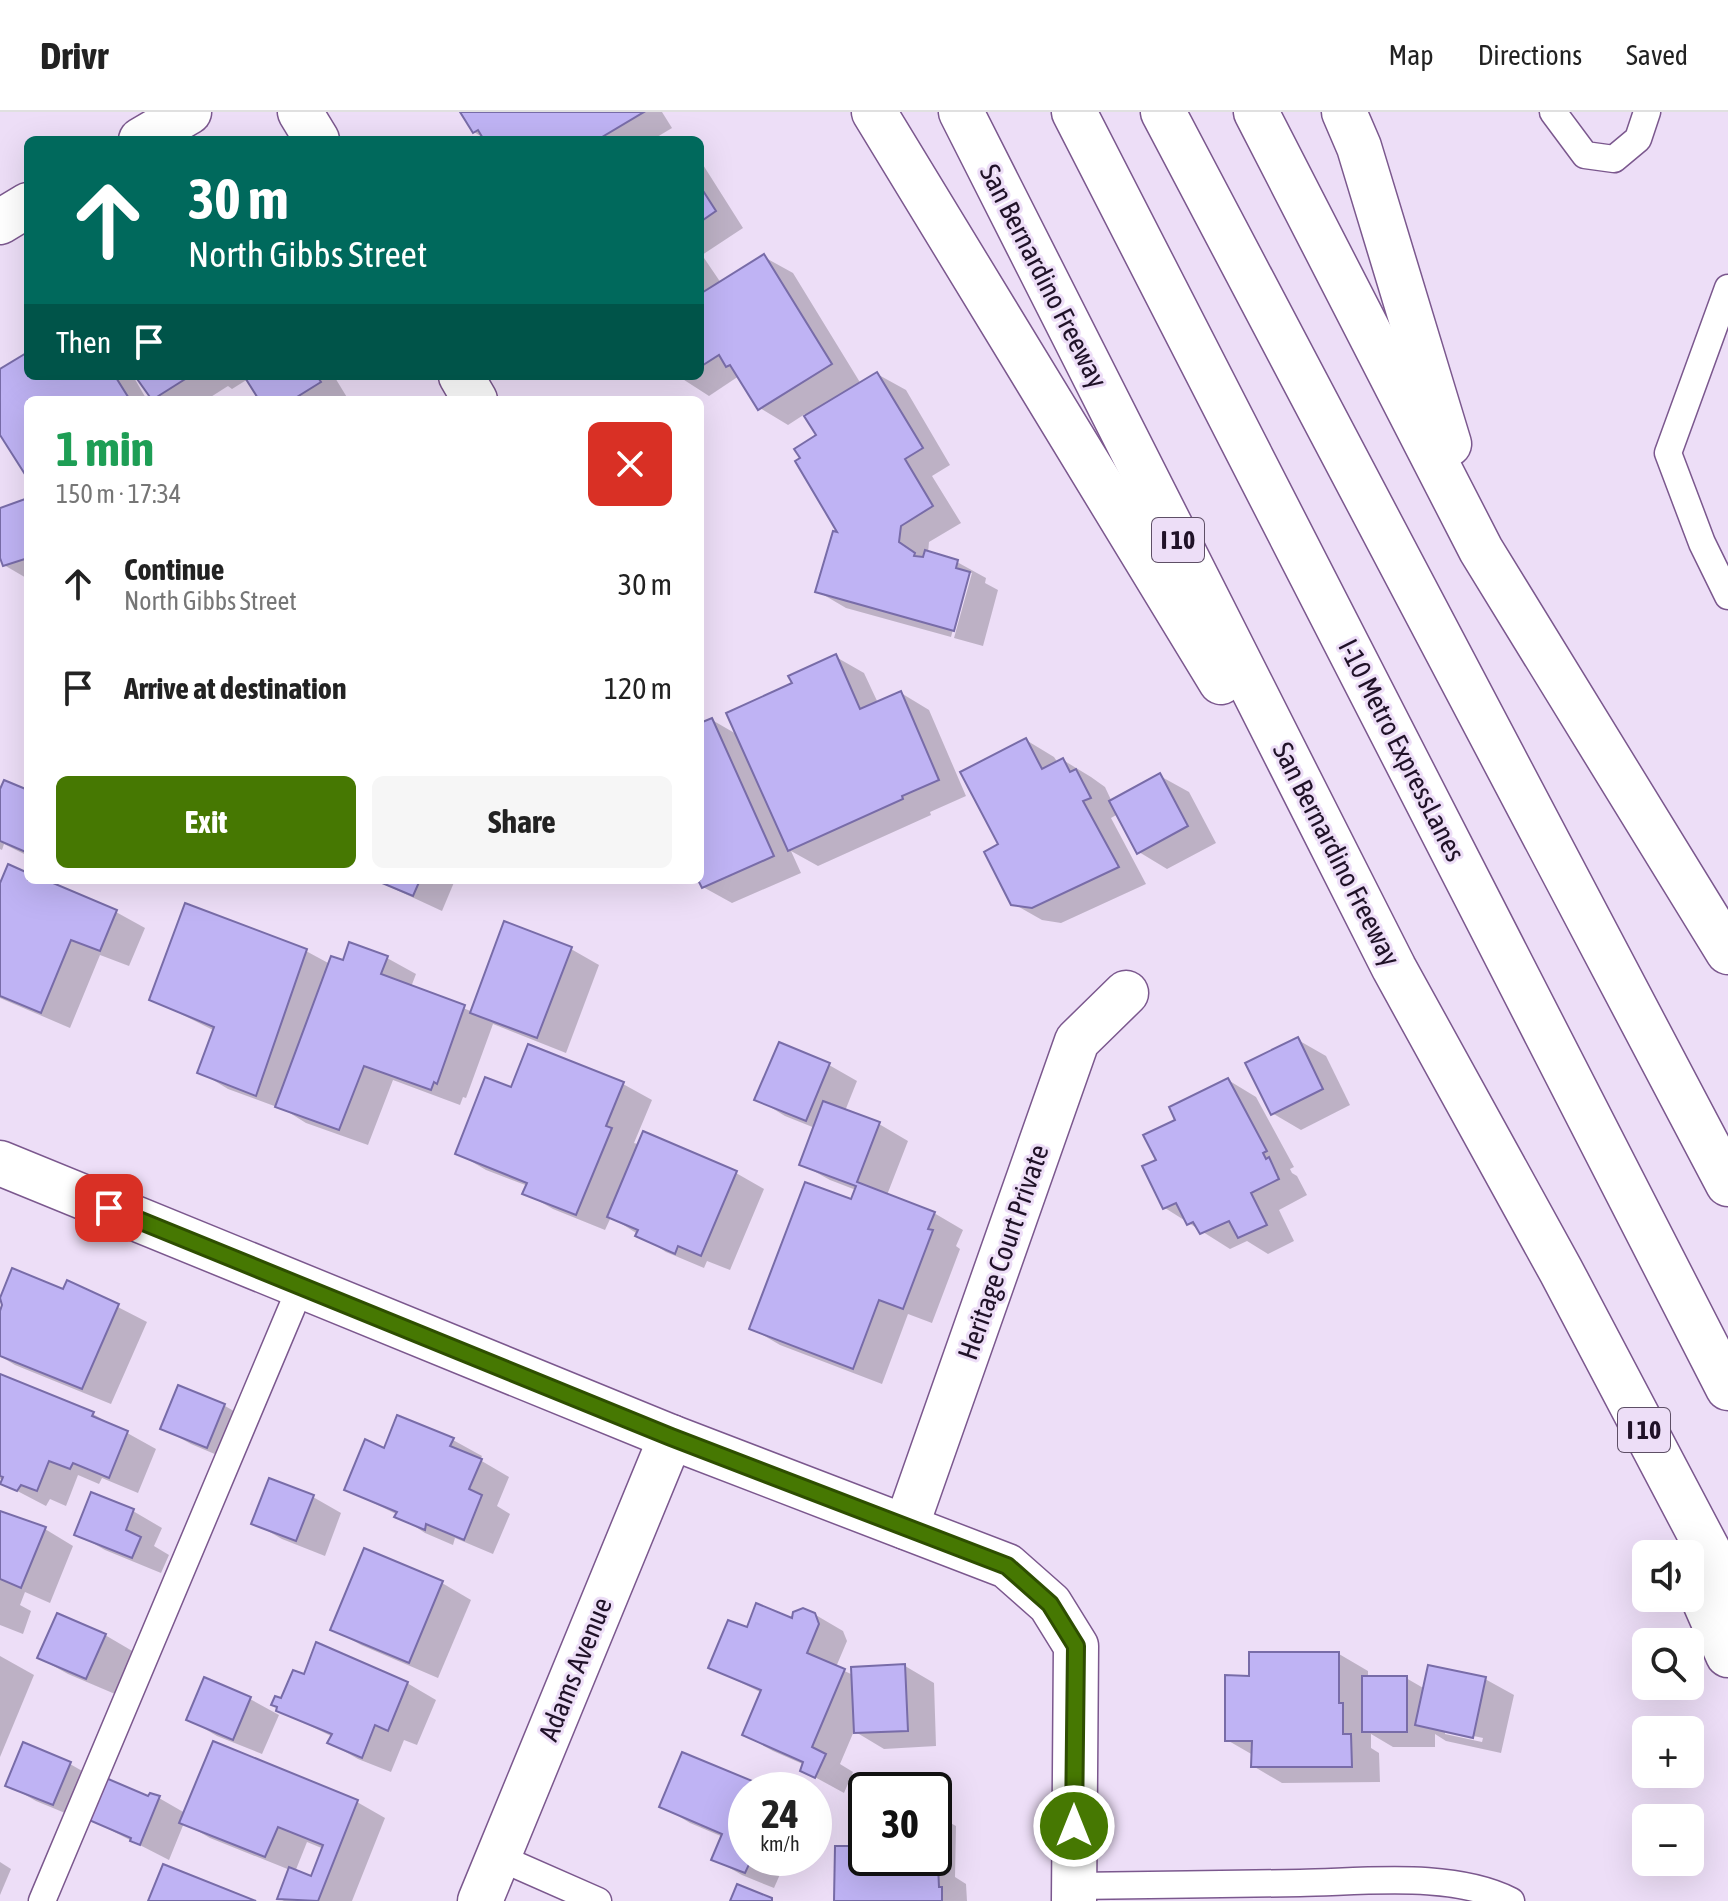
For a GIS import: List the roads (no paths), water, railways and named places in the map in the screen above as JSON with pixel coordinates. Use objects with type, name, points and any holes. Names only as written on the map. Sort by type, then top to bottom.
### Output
[{"type":"main road","points":[[148,136],[189,112]]},
{"type":"main road","points":[[300,112],[315,136]]},
{"type":"main road","points":[[874,112],[1394,968]]},
{"type":"main road","name":"San Bernardino Freeway","points":[[961,112],[1394,968],[1561,1271],[1728,1588]]},
{"type":"main road","name":"I-10 Metro ExpressLanes","points":[[1074,112],[1728,1388]]},
{"type":"main road","points":[[1163,112],[1728,1184]]},
{"type":"main road","points":[[1256,112],[1481,550],[1728,952]]},
{"type":"main road","points":[[1344,112],[1359,147],[1481,550]]},
{"type":"main road","points":[[0,222],[24,207]]},
{"type":"main road","name":"Heritage Court Private","points":[[906,1527],[1077,1041],[1126,993]]},
{"type":"main road","points":[[0,1163],[671,1437],[1007,1566],[1050,1604],[1076,1646],[1074,1893]]},
{"type":"main road","points":[[1561,1271],[1678,1540]]},
{"type":"main road","name":"Adams Avenue","points":[[480,1901],[671,1437]]},
{"type":"main road","points":[[1704,1600],[1728,1655]]},
{"type":"lane","points":[[1553,112],[1585,155],[1614,159],[1638,139],[1647,112]]},
{"type":"lane","points":[[1728,288],[1668,453],[1702,543],[1728,596]]},
{"type":"lane","points":[[42,1901],[301,1286]]},
{"type":"lane","points":[[498,1857],[598,1901]]},
{"type":"lane","points":[[1074,1893],[1398,1881],[1459,1885],[1511,1901]]}]
